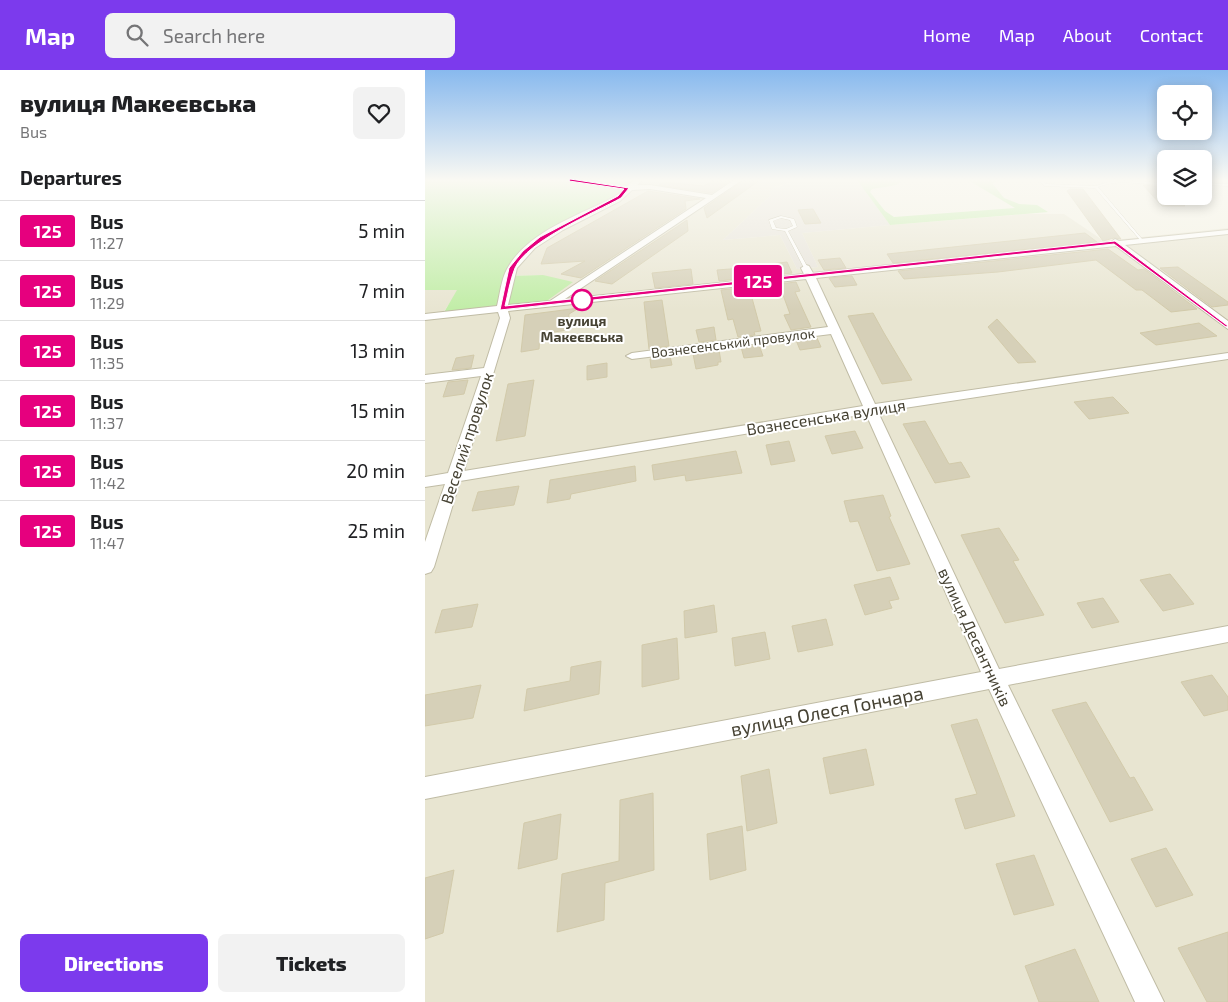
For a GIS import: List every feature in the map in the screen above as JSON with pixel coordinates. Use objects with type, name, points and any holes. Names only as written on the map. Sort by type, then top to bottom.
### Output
[{"type":"street","name":"Веселий провулок","points":[[425,567],[505,318],[502,308],[512,268],[525,252],[541,238],[569,223]]},
{"type":"street","points":[[553,303],[673,223]]},
{"type":"street","points":[[425,317],[807,272],[1228,232]]},
{"type":"street","points":[[1115,242],[1228,326]]},
{"type":"street","name":"вулиця Десантників","points":[[807,272],[994,679],[1150,1002]]},
{"type":"street","name":"Вознесенський провулок","points":[[632,356],[833,330]]},
{"type":"street","name":"Вознесенська вулиця","points":[[425,482],[870,409],[1228,356]]},
{"type":"street","points":[[425,379],[489,371]]},
{"type":"street","name":"вулиця Олеся Гончара","points":[[425,788],[1228,634]]},
{"type":"lane","points":[[772,223],[774,229],[786,230],[795,227],[794,223]]},
{"type":"lane","points":[[1127,223],[1141,240]]},
{"type":"lane","points":[[786,230],[807,272]]},
{"type":"shaded area","points":[[561,223],[741,223],[723,240],[780,235],[797,269],[818,267],[802,233],[909,223],[1078,223],[1104,241],[1228,228],[1228,1002],[425,1002],[425,290],[458,290],[443,313],[543,275],[503,276],[506,266],[539,235]]},
{"type":"shaded area","points":[[741,223],[890,225],[802,233],[818,267],[797,269],[780,235],[723,240]]},
{"type":"green space","points":[[425,223],[561,223],[520,251],[509,264],[504,276],[543,275],[573,282],[544,303],[443,314],[457,290],[425,290]]},
{"type":"building","points":[[590,223],[664,223],[581,278],[561,274],[585,261],[541,264],[547,248]]},
{"type":"building","points":[[682,223],[687,223],[688,231],[612,284],[595,281]]},
{"type":"building","points":[[1090,223],[1109,223],[1121,239],[1114,238],[1103,241]]},
{"type":"building","points":[[1085,233],[1097,242],[893,263],[887,254]]},
{"type":"building","points":[[1108,249],[1138,270],[1144,269],[1197,309],[1171,312],[1142,290],[1136,290],[1096,260],[998,272],[904,279],[898,271]]},
{"type":"building","points":[[840,258],[846,268],[824,270],[818,260]]},
{"type":"building","points":[[787,262],[792,273],[775,275],[771,264]]},
{"type":"building","points":[[1178,267],[1228,302],[1228,305],[1212,307],[1160,268]]},
{"type":"building","points":[[743,268],[746,278],[719,281],[717,270]]},
{"type":"building","points":[[691,269],[693,284],[655,288],[652,273]]},
{"type":"building","points":[[852,276],[857,285],[835,287],[829,278]]},
{"type":"building","points":[[796,282],[800,291],[795,292],[811,327],[791,330],[784,315],[790,314],[779,284]]},
{"type":"building","points":[[749,287],[761,331],[754,332],[755,335],[738,337],[733,319],[728,320],[721,290]]},
{"type":"building","points":[[662,300],[669,346],[649,349],[644,302]]},
{"type":"building","points":[[579,308],[569,314],[568,330],[540,334],[539,349],[521,352],[525,315]]},
{"type":"building","points":[[873,313],[912,380],[882,384],[848,316]]},
{"type":"building","points":[[997,319],[1036,362],[1018,363],[988,327]]},
{"type":"building","points":[[1199,323],[1217,336],[1156,345],[1140,333]]},
{"type":"building","points":[[714,327],[716,340],[699,342],[696,330]]},
{"type":"building","points":[[817,338],[821,347],[800,350],[796,340]]},
{"type":"building","points":[[759,345],[763,356],[744,358],[741,347]]},
{"type":"building","points":[[719,350],[721,362],[718,362],[718,365],[696,369],[693,354]]},
{"type":"building","points":[[474,355],[471,368],[452,370],[456,358]]},
{"type":"building","points":[[670,356],[672,365],[651,368],[650,359]]},
{"type":"building","points":[[607,363],[607,377],[587,380],[587,366]]},
{"type":"building","points":[[468,380],[464,394],[443,397],[448,382]]},
{"type":"building","points":[[534,380],[525,436],[496,441],[508,384]]},
{"type":"building","points":[[1113,397],[1129,413],[1089,419],[1074,402]]},
{"type":"building","points":[[925,421],[949,464],[961,462],[970,477],[935,483],[903,424]]},
{"type":"building","points":[[855,431],[863,448],[832,454],[825,436]]},
{"type":"building","points":[[789,441],[795,461],[771,465],[766,445]]},
{"type":"building","points":[[736,451],[742,473],[686,481],[685,475],[654,480],[652,465]]},
{"type":"building","points":[[635,466],[636,481],[571,494],[570,499],[547,503],[550,480]]},
{"type":"building","points":[[519,486],[514,505],[472,511],[478,492]]},
{"type":"building","points":[[883,495],[891,516],[889,517],[910,564],[877,571],[858,521],[850,522],[844,501]]},
{"type":"building","points":[[999,528],[1019,560],[1013,561],[1044,615],[1005,623],[961,535]]},
{"type":"building","points":[[1170,574],[1194,604],[1163,611],[1140,580]]},
{"type":"building","points":[[890,577],[899,599],[889,601],[892,608],[865,615],[854,585]]},
{"type":"building","points":[[1103,598],[1119,622],[1092,628],[1077,603]]},
{"type":"building","points":[[478,604],[472,627],[435,633],[442,610]]},
{"type":"building","points":[[714,605],[717,632],[685,638],[684,611]]},
{"type":"building","points":[[826,619],[833,645],[798,652],[792,626]]},
{"type":"building","points":[[765,632],[770,659],[735,666],[732,638]]},
{"type":"building","points":[[677,638],[679,679],[642,687],[642,645]]},
{"type":"building","points":[[601,661],[599,694],[524,711],[527,689],[570,681],[571,667]]},
{"type":"building","points":[[1212,675],[1228,697],[1228,710],[1204,716],[1181,682]]},
{"type":"building","points":[[481,685],[473,718],[425,726],[425,695]]},
{"type":"building","points":[[1086,702],[1130,778],[1134,777],[1153,810],[1110,822],[1052,710]]},
{"type":"building","points":[[977,719],[1015,816],[965,829],[955,799],[977,794],[951,725]]},
{"type":"building","points":[[866,749],[874,785],[830,794],[823,758]]},
{"type":"building","points":[[769,769],[777,823],[747,831],[741,776]]},
{"type":"building","points":[[653,793],[654,870],[605,883],[604,920],[557,932],[562,874],[619,861],[620,800]]},
{"type":"building","points":[[561,814],[557,859],[518,869],[524,823]]},
{"type":"building","points":[[742,826],[746,870],[710,880],[707,834]]},
{"type":"building","points":[[1166,848],[1193,895],[1156,907],[1131,859]]},
{"type":"building","points":[[1034,855],[1054,905],[1014,915],[996,864]]},
{"type":"building","points":[[454,870],[443,933],[425,939],[425,878]]},
{"type":"building","points":[[1228,932],[1228,1002],[1207,1002],[1178,948]]},
{"type":"building","points":[[1075,949],[1099,1002],[1039,1002],[1025,966]]},
{"type":"bus line","name":"125","points":[[569,223],[541,238],[525,252],[512,268],[502,308],[1115,242],[1228,326]]},
{"type":"place","name":"вулиця Макеєвська","points":[[582,300]]}]
